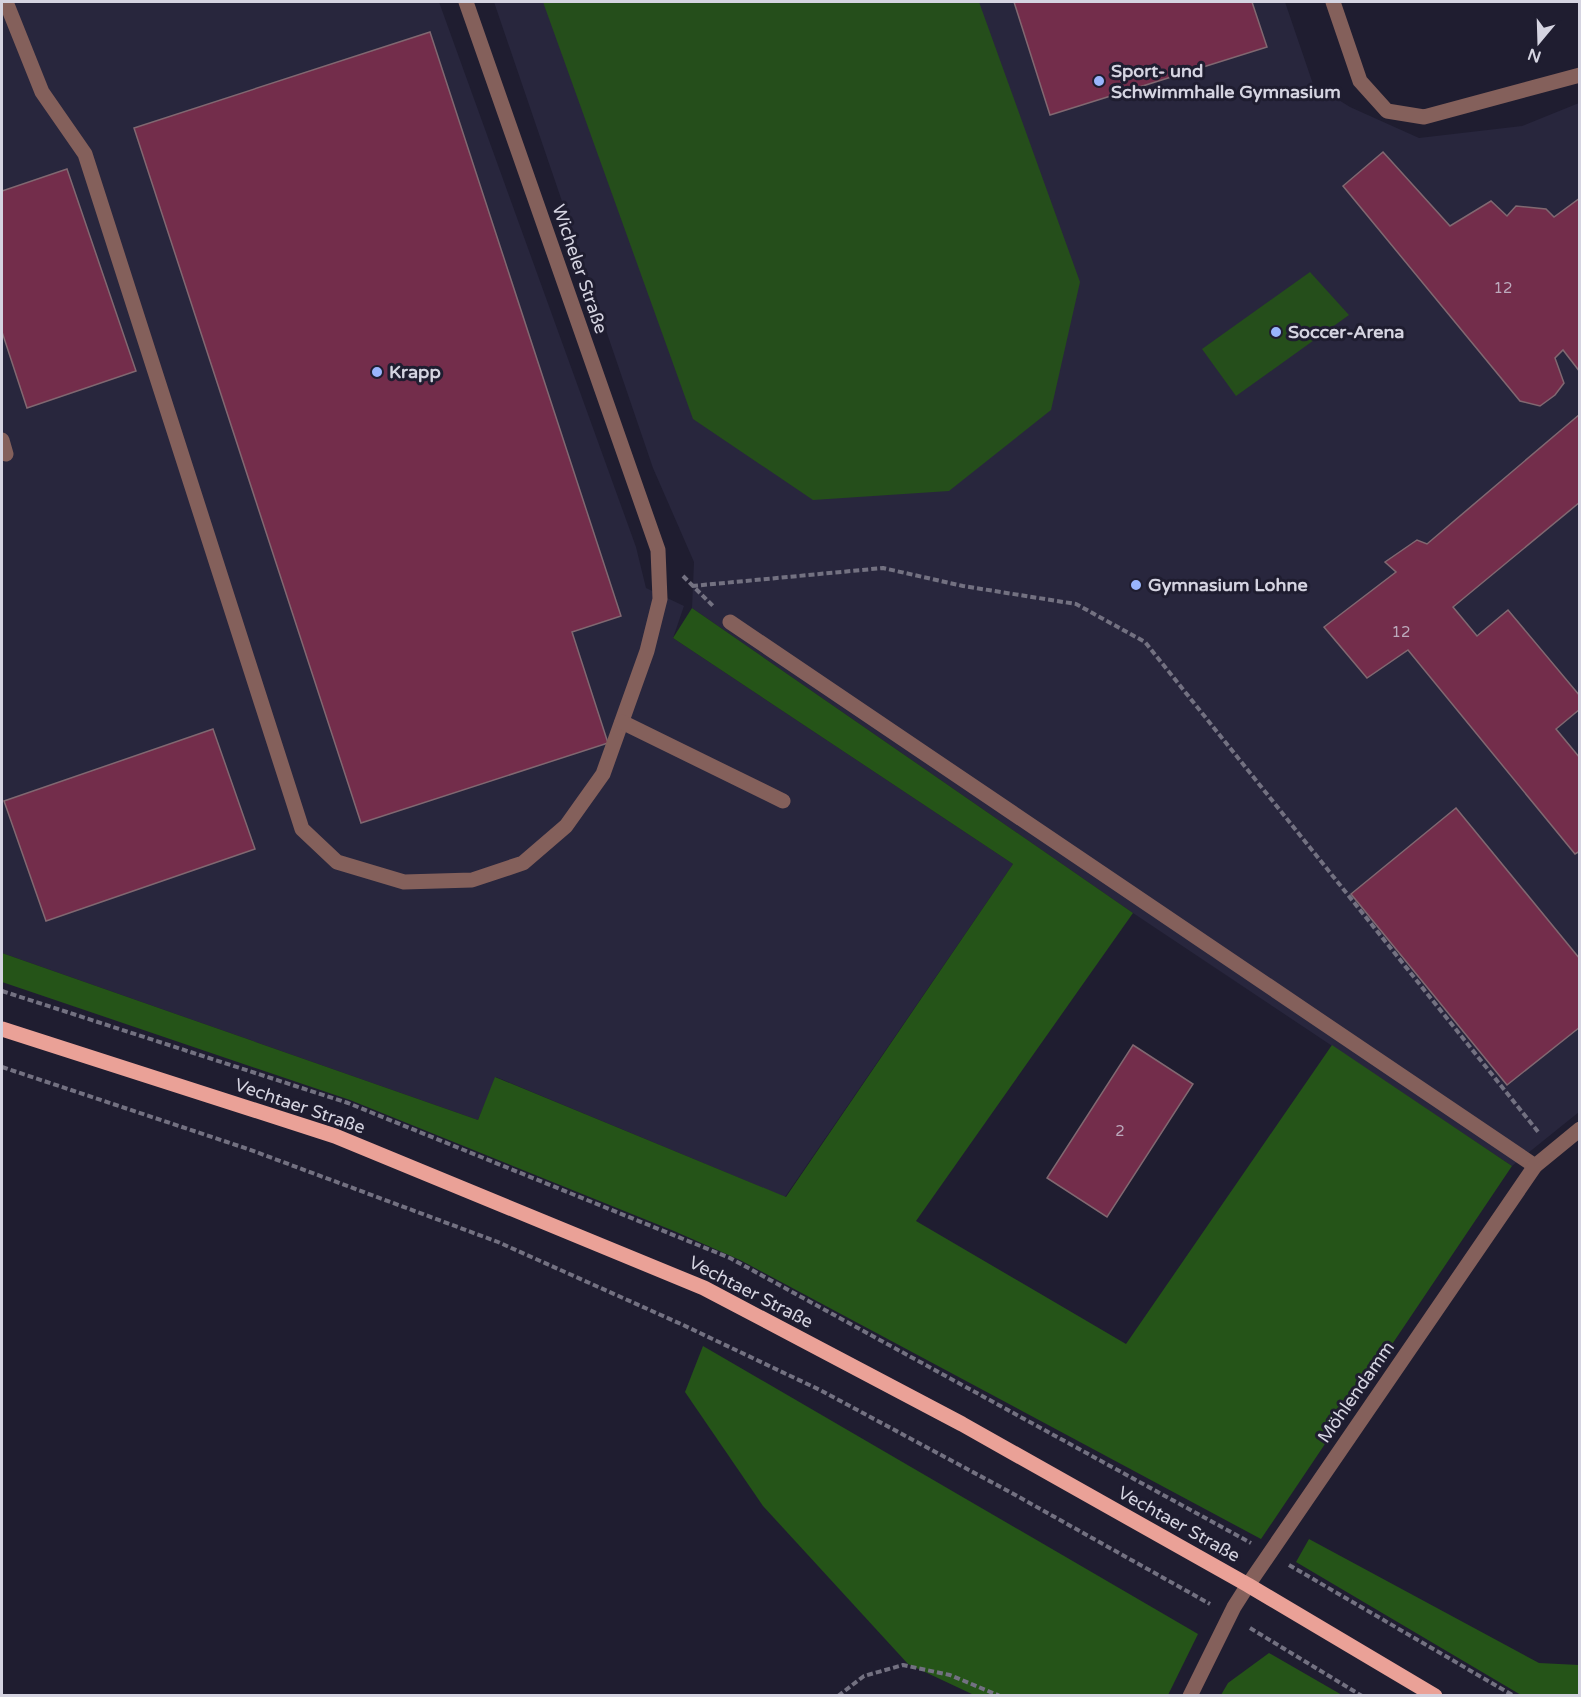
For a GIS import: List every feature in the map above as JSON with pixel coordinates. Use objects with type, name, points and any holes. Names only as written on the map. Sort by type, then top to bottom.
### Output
[{"type":"main road","name":"Vechtaer Straße","points":[[2,1029],[335,1136],[704,1288],[962,1424],[1248,1585],[1435,1695]]},
{"type":"street","name":"Wicheler Straße","points":[[6,2],[42,92],[85,154],[302,829],[337,862],[404,882],[472,880],[523,863],[566,826],[603,774],[647,651],[660,599],[658,550],[466,2]]},
{"type":"street","points":[[1333,2],[1360,81],[1387,111],[1424,117],[1580,75]]},
{"type":"street","points":[[730,622],[1534,1166]]},
{"type":"street","points":[[622,722],[783,801]]},
{"type":"street","name":"Möhlendamm","points":[[1190,1695],[1248,1585],[1534,1166],[1580,1129]]},
{"type":"path","points":[[658,550],[730,622]]},
{"type":"path","points":[[692,586],[883,568],[963,586],[1076,604],[1145,642],[1553,1150]]},
{"type":"path","points":[[2,1067],[248,1149],[498,1242],[681,1324],[830,1395],[1010,1492],[1230,1616],[1362,1695]]},
{"type":"path","points":[[1269,1553],[1514,1695]]},
{"type":"path","points":[[838,1695],[864,1676],[903,1665],[950,1675],[1000,1695]]},
{"type":"shaded area","points":[[2,2],[439,2],[636,547],[646,588],[684,606],[673,638],[1013,864],[785,1197],[496,1077],[478,1120],[2,953]]},
{"type":"shaded area","name":"Gymnasium Lohne","points":[[494,2],[1285,2],[1313,84],[1350,107],[1419,138],[1522,126],[1579,103],[1579,1112],[1512,1166],[1133,913],[692,608],[694,562],[653,468]]},
{"type":"green space","points":[[543,2],[979,2],[1080,282],[1051,410],[949,491],[813,500],[693,419]]},
{"type":"green space","name":"Soccer-Arena","points":[[1310,272],[1349,315],[1236,396],[1202,349]]},
{"type":"green space","points":[[692,608],[1133,913],[916,1221],[1126,1344],[1332,1045],[1512,1166],[1261,1539],[740,1260],[350,1100],[2,982],[2,953],[478,1120],[495,1077],[786,1197],[1013,864],[673,638]]},
{"type":"green space","points":[[703,1346],[1198,1634],[1168,1695],[974,1695],[908,1664],[763,1506],[685,1392]]},
{"type":"green space","points":[[1309,1539],[1539,1663],[1579,1665],[1579,1695],[1521,1695],[1296,1562]]},
{"type":"green space","points":[[1269,1653],[1342,1695],[1221,1695],[1228,1683]]},
{"type":"building","name":"Sport- und Schwimmhalle Gymnasium","points":[[1014,2],[1252,2],[1267,47],[1050,115]]},
{"type":"building","name":"Krapp","points":[[430,32],[621,616],[572,632],[608,743],[361,823],[134,128]]},
{"type":"building","points":[[1383,152],[1450,226],[1491,201],[1507,216],[1516,206],[1546,209],[1554,217],[1580,198],[1580,372],[1563,350],[1555,358],[1564,383],[1555,395],[1540,406],[1520,401],[1343,186]]},
{"type":"building","points":[[67,169],[136,371],[27,408],[2,332],[2,191]]},
{"type":"building","name":"Gymnasium Lohne","points":[[1580,414],[1580,502],[1453,607],[1477,636],[1508,610],[1580,696],[1580,709],[1556,729],[1580,758],[1580,851],[1575,854],[1408,650],[1367,678],[1324,627],[1396,572],[1385,562],[1417,540],[1427,544]]},
{"type":"building","points":[[213,729],[255,849],[46,921],[4,801]]},
{"type":"building","points":[[1456,808],[1580,959],[1580,1027],[1507,1085],[1351,894]]},
{"type":"building","points":[[1133,1045],[1193,1084],[1107,1217],[1047,1178]]},
{"type":"place","name":"Sport- und Schwimmhalle Gymnasium","points":[[1099,81]]},
{"type":"place","name":"Soccer-Arena","points":[[1276,332]]},
{"type":"place","name":"Krapp","points":[[377,372]]},
{"type":"place","name":"Gymnasium Lohne","points":[[1136,585]]}]
